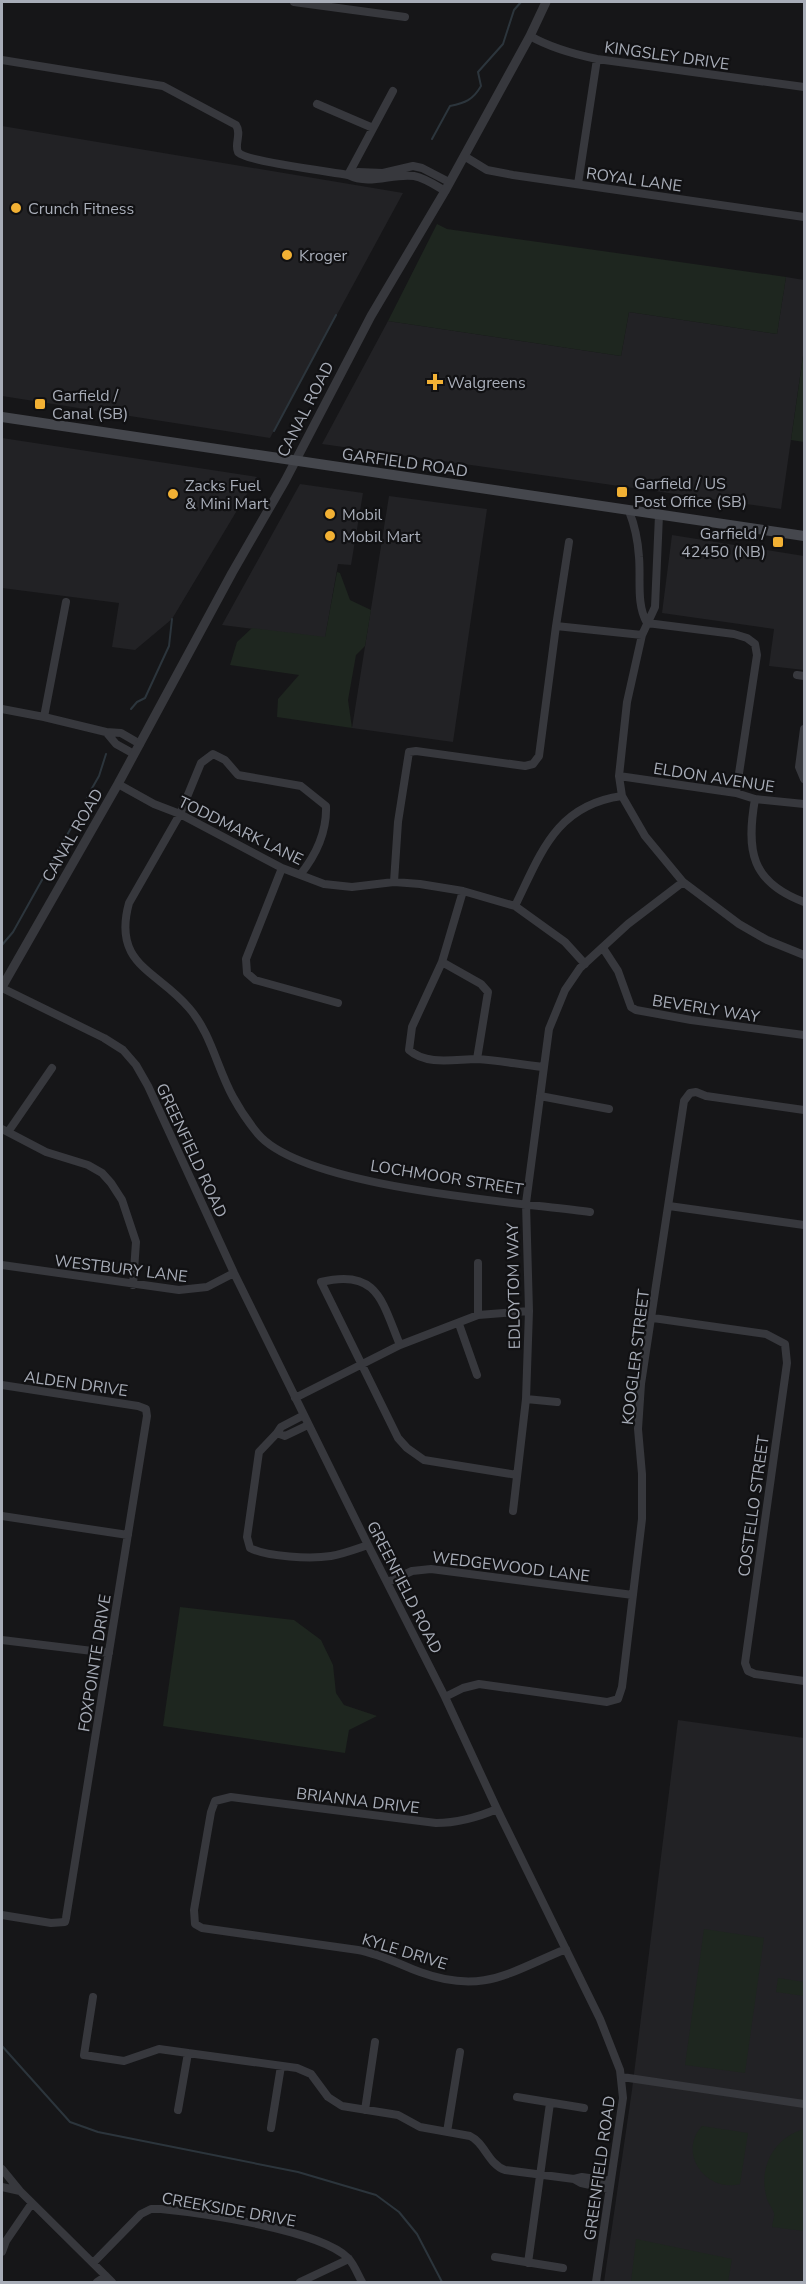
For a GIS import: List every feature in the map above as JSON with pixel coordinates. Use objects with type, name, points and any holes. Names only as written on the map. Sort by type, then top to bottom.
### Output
[{"type":"main road","name":"GARFIELD ROAD","points":[[2,417],[804,536]]},
{"type":"street","points":[[294,2],[405,17]]},
{"type":"street","name":"CANAL ROAD","points":[[2,988],[118,784],[295,462],[371,316],[464,156],[530,36],[546,2]]},
{"type":"street","name":"KINGSLEY DRIVE","points":[[530,36],[574,54],[597,59],[804,87]]},
{"type":"street","points":[[578,184],[597,59]]},
{"type":"street","points":[[2,60],[139,81],[170,88],[236,125],[240,132],[238,150],[241,155],[256,160],[348,175],[358,172],[383,173],[413,166],[422,168],[447,186]]},
{"type":"street","points":[[348,175],[393,91]]},
{"type":"street","points":[[317,104],[373,128]]},
{"type":"street","name":"ROYAL LANE","points":[[464,156],[487,170],[513,175],[804,218]]},
{"type":"street","points":[[629,511],[635,525],[642,614],[647,623]]},
{"type":"street","points":[[659,515],[655,607],[642,635],[627,702],[619,776],[622,796],[645,836],[683,882],[739,924],[767,940],[804,955]]},
{"type":"street","points":[[394,882],[398,822],[409,752],[416,751],[525,766],[533,764],[538,756],[569,542]]},
{"type":"street","points":[[45,717],[66,602]]},
{"type":"street","points":[[647,623],[734,634],[747,638],[755,644],[757,655],[736,793]]},
{"type":"street","points":[[556,626],[642,635]]},
{"type":"street","points":[[2,709],[105,732],[121,733],[140,744]]},
{"type":"street","points":[[803,777],[799,767],[804,729]]},
{"type":"street","points":[[105,732],[116,744],[134,754]]},
{"type":"street","name":"LOCHMOOR STREET","points":[[300,875],[313,859],[327,823],[326,806],[301,786],[238,775],[225,760],[213,754],[201,763],[180,814],[129,903],[125,919],[125,934],[137,962],[190,1008],[206,1033],[232,1096],[246,1119],[261,1137],[277,1150],[296,1160],[326,1170],[406,1188],[590,1212]]},
{"type":"street","name":"ELDON AVENUE","points":[[619,776],[736,793],[755,799],[804,804]]},
{"type":"street","name":"TODDMARK LANE","points":[[118,784],[282,868],[324,884],[352,887],[394,882],[463,891]]},
{"type":"street","points":[[515,906],[544,848],[557,828],[572,814],[598,801],[622,796]]},
{"type":"street","points":[[755,799],[750,844],[757,864],[765,878],[778,889],[804,902]]},
{"type":"street","points":[[282,868],[246,959],[247,973],[255,980],[338,1003]]},
{"type":"street","points":[[603,948],[628,924],[683,882]]},
{"type":"street","points":[[543,1067],[477,1059],[429,1059],[418,1057],[409,1050],[411,1027],[442,962],[463,891],[515,906],[565,942],[585,964]]},
{"type":"street","name":"EDLOYTOM WAY","points":[[513,1510],[526,1400],[529,1311],[526,1203],[543,1067],[553,1017],[572,978],[603,948]]},
{"type":"street","name":"BEVERLY WAY","points":[[603,948],[618,970],[631,1007],[636,1010],[804,1035]]},
{"type":"street","points":[[442,962],[481,984],[488,992],[477,1059]]},
{"type":"street","name":"GREENFIELD ROAD","points":[[2,988],[104,1038],[123,1050],[136,1065],[148,1086],[234,1274],[445,1697],[609,2039],[622,2078],[623,2097],[596,2283]]},
{"type":"street","points":[[52,1068],[5,1130],[46,1152],[88,1166],[102,1173],[111,1183],[122,1200],[136,1242],[133,1285]]},
{"type":"street","name":"KOOGLER STREET","points":[[445,1697],[463,1688],[479,1684],[607,1702],[618,1698],[622,1687],[642,1519],[638,1429],[640,1407],[682,1108],[686,1096],[690,1093],[804,1110]]},
{"type":"street","points":[[540,1096],[609,1109]]},
{"type":"street","points":[[669,1206],[804,1225]]},
{"type":"street","points":[[478,1263],[478,1315]]},
{"type":"street","name":"WESTBURY LANE","points":[[2,1265],[179,1290],[207,1287],[234,1274]]},
{"type":"street","points":[[400,1345],[380,1297],[372,1287],[363,1282],[348,1279],[321,1282],[398,1438],[416,1456],[424,1460],[517,1474]]},
{"type":"street","points":[[296,1398],[400,1345],[478,1315],[529,1311]]},
{"type":"street","name":"COSTELLO STREET","points":[[653,1318],[766,1334],[785,1344],[787,1363],[744,1655],[748,1671],[804,1681]]},
{"type":"street","points":[[459,1324],[477,1375]]},
{"type":"street","name":"ALDEN DRIVE","points":[[2,1385],[121,1402],[146,1409]]},
{"type":"street","points":[[526,1400],[557,1402]]},
{"type":"street","name":"FOXPOINTE DRIVE","points":[[2,1916],[51,1923],[65,1922],[145,1435],[146,1409]]},
{"type":"street","points":[[304,1415],[280,1427],[278,1433],[259,1452],[247,1537],[250,1548],[265,1553],[318,1557],[368,1545]]},
{"type":"street","points":[[278,1433],[285,1436],[308,1425]]},
{"type":"street","points":[[2,1516],[128,1535]]},
{"type":"street","name":"WEDGEWOOD LANE","points":[[388,1582],[412,1572],[431,1569],[633,1595]]},
{"type":"street","points":[[2,1640],[109,1653]]},
{"type":"street","name":"BRIANNA DRIVE","points":[[195,1924],[194,1910],[211,1812],[215,1801],[231,1797],[412,1821],[453,1823],[478,1817],[497,1809]]},
{"type":"street","name":"KYLE DRIVE","points":[[195,1924],[202,1928],[378,1954],[434,1976],[476,1982],[505,1976],[566,1948]]},
{"type":"street","points":[[93,1997],[84,2055],[124,2061],[153,2049],[281,2066],[311,2074],[328,2097],[342,2106],[398,2115],[420,2127],[470,2136],[476,2139],[499,2168],[574,2179],[582,2176],[609,2185]]},
{"type":"street","points":[[365,2110],[375,2042]]},
{"type":"street","points":[[447,2132],[460,2052]]},
{"type":"street","points":[[178,2110],[188,2053]]},
{"type":"street","points":[[271,2128],[281,2066]]},
{"type":"street","points":[[622,2078],[804,2104]]},
{"type":"street","points":[[517,2097],[584,2108]]},
{"type":"street","points":[[528,2263],[550,2103]]},
{"type":"street","points":[[2,2169],[20,2191],[109,2279],[97,2283]]},
{"type":"street","points":[[2,2187],[20,2191]]},
{"type":"street","points":[[2,2252],[6,2241],[33,2203]]},
{"type":"street","name":"CREEKSIDE DRIVE","points":[[93,2263],[141,2214],[151,2209],[174,2210],[270,2227],[328,2246],[349,2259]]},
{"type":"street","points":[[495,2257],[563,2268]]},
{"type":"street","points":[[300,2283],[349,2259],[362,2283]]},
{"type":"shaded area","points":[[2,126],[403,193],[270,438],[2,396]]},
{"type":"shaded area","points":[[437,224],[447,229],[786,277],[777,334],[629,312],[621,356],[388,321]]},
{"type":"shaded area","points":[[786,277],[804,280],[804,349],[781,509],[322,444],[388,321],[621,356],[629,312],[777,334]]},
{"type":"shaded area","points":[[804,349],[804,442],[791,440]]},
{"type":"shaded area","points":[[2,438],[257,477],[172,619],[135,650],[112,647],[119,603],[2,588]]},
{"type":"shaded area","points":[[300,484],[363,493],[351,565],[338,564],[325,638],[222,625]]},
{"type":"shaded area","points":[[389,496],[487,509],[453,742],[352,728]]},
{"type":"shaded area","points":[[672,535],[804,556],[804,670],[769,666],[774,629],[662,613]]},
{"type":"shaded area","points":[[337,572],[340,573],[350,600],[371,610],[365,646],[356,655],[348,700],[352,728],[277,717],[278,699],[299,675],[230,665],[237,642],[252,628],[325,637]]},
{"type":"shaded area","points":[[180,1607],[294,1620],[321,1640],[333,1665],[336,1693],[344,1705],[377,1716],[349,1730],[345,1753],[163,1726]]},
{"type":"shaded area","points":[[678,1720],[804,1738],[804,2282],[604,2282],[632,2090]]},
{"type":"shaded area","points":[[704,1929],[764,1938],[745,2073],[685,2065]]},
{"type":"shaded area","points":[[778,1978],[804,1982],[804,1996],[776,1992]]},
{"type":"shaded area","points":[[702,2126],[748,2133],[740,2184],[716,2183],[706,2177],[699,2168],[694,2159],[693,2148],[695,2137]]},
{"type":"shaded area","points":[[804,2129],[804,2231],[772,2227],[774,2213],[764,2184],[767,2163],[777,2146],[794,2133]]},
{"type":"shaded area","points":[[636,2239],[732,2259],[728,2282],[631,2282]]},
{"type":"waterway","points":[[432,139],[450,106],[468,100],[478,91],[481,86],[478,72],[503,44],[514,10],[521,2]]},
{"type":"waterway","points":[[274,431],[336,315]]},
{"type":"waterway","points":[[131,709],[145,698],[169,646],[172,619]]},
{"type":"waterway","points":[[87,797],[99,776],[106,754]]},
{"type":"waterway","points":[[2,945],[13,932],[76,819]]},
{"type":"waterway","points":[[2,2046],[70,2122],[98,2132],[298,2172],[376,2195],[399,2212],[417,2234],[442,2282]]},
{"type":"place","name":"Crunch Fitness","points":[[16,208]]},
{"type":"place","name":"Kroger","points":[[287,255]]},
{"type":"place","name":"Walgreens","points":[[435,382]]},
{"type":"place","name":"Garfield / Canal (SB)","points":[[40,404]]},
{"type":"place","name":"Garfield / US Post Office (SB)","points":[[622,492]]},
{"type":"place","name":"Zacks Fuel & Mini Mart","points":[[173,494]]},
{"type":"place","name":"Mobil","points":[[330,514]]},
{"type":"place","name":"Mobil Mart","points":[[330,536]]},
{"type":"place","name":"Garfield / 42450 (NB)","points":[[778,542]]}]
